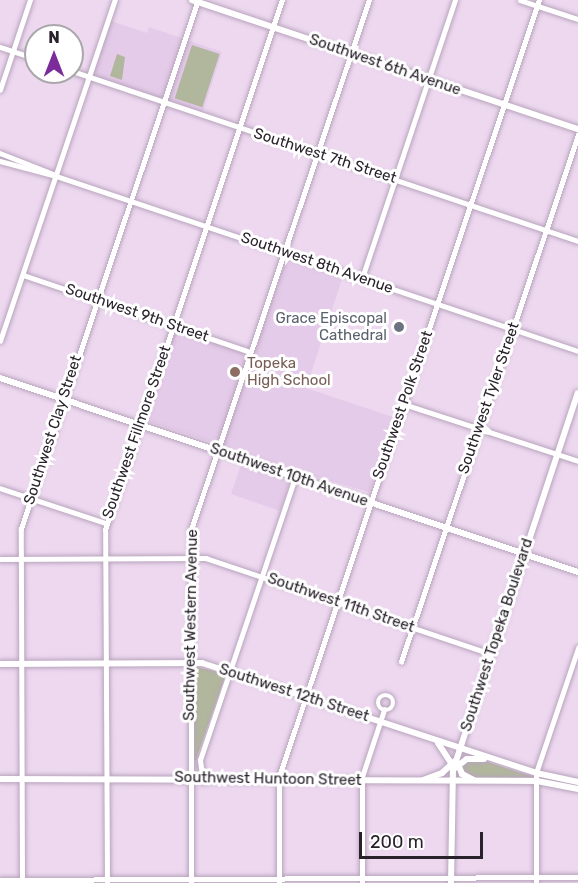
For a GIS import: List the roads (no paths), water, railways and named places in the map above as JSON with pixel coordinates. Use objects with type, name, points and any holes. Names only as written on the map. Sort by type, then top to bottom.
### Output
[{"type":"main road","name":"Southwest 6th Avenue","points":[[196,1],[578,129]]},
{"type":"main road","name":"Southwest 10th Avenue","points":[[0,378],[578,572]]},
{"type":"main road","name":"Southwest Topeka Boulevard","points":[[451,880],[452,782],[455,764],[578,393]]},
{"type":"main road","name":"Southwest 12th Street","points":[[0,664],[190,663],[229,672],[536,773],[578,782]]},
{"type":"main road","points":[[434,739],[466,777],[481,782]]},
{"type":"main road","points":[[417,782],[442,773],[455,764],[478,758],[536,773]]},
{"type":"main road","name":"Southwest Huntoon Street","points":[[0,779],[106,778],[203,782],[537,781]]},
{"type":"main road","points":[[537,781],[578,789]]},
{"type":"street","points":[[0,90],[30,0]]},
{"type":"street","points":[[0,341],[115,0]]},
{"type":"street","name":"Southwest Fillmore Street","points":[[107,881],[106,523],[282,0]]},
{"type":"street","name":"Southwest Western Avenue","points":[[191,881],[192,530],[369,0]]},
{"type":"street","points":[[362,278],[455,0]]},
{"type":"street","points":[[520,0],[538,3],[578,20]]},
{"type":"street","name":"Southwest Clay Street","points":[[22,879],[21,529],[196,1]]},
{"type":"street","name":"Southwest Polk Street","points":[[279,881],[279,781],[305,697],[538,3]]},
{"type":"street","points":[[0,47],[24,55]]},
{"type":"street","name":"Southwest 7th Street","points":[[84,75],[578,241]]},
{"type":"street","name":"Southwest Tyler Street","points":[[401,662],[578,135]]},
{"type":"street","name":"Southwest 8th Avenue","points":[[0,153],[56,176],[578,351]]},
{"type":"street","name":"Southwest 8th Avenue","points":[[0,161],[40,175],[56,176]]},
{"type":"street","name":"Southwest 9th Street","points":[[23,275],[250,352]]},
{"type":"street","points":[[404,404],[578,461]]},
{"type":"street","points":[[203,782],[200,760],[295,477]]},
{"type":"street","points":[[0,488],[106,523]]},
{"type":"street","name":"Southwest 11th Street","points":[[0,559],[210,559],[491,654]]},
{"type":"street","points":[[536,880],[536,773],[578,648]]},
{"type":"street","points":[[362,881],[362,781],[384,710]]},
{"type":"street","points":[[0,879],[362,881],[578,878]]},
{"type":"place","name":"Grace Episcopal Cathedral","points":[[399,327]]},
{"type":"place","name":"Topeka High School","points":[[235,372]]}]
